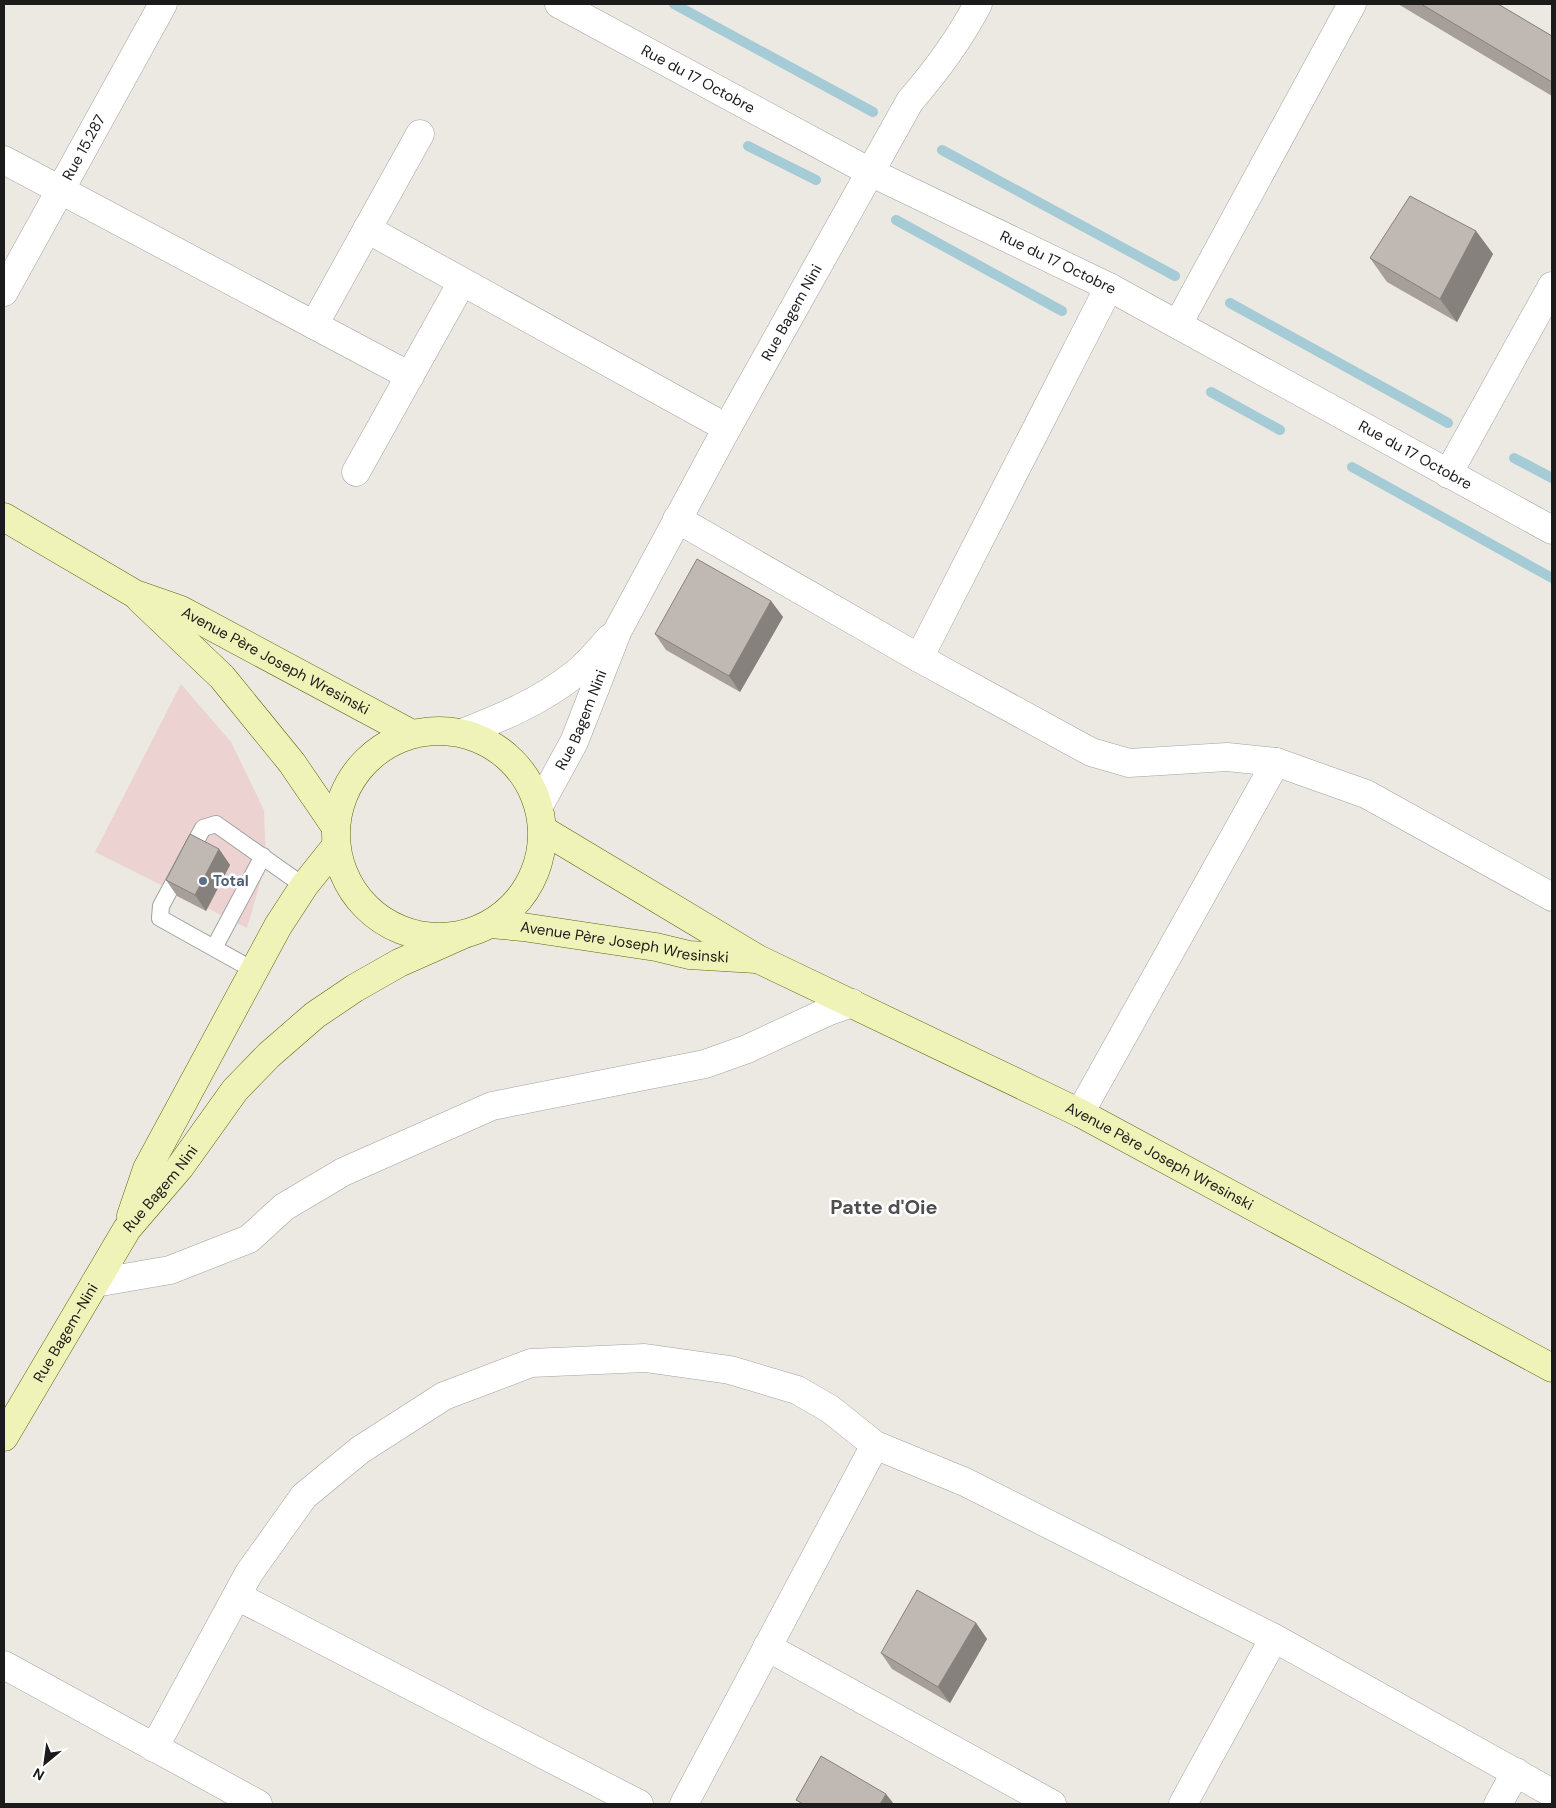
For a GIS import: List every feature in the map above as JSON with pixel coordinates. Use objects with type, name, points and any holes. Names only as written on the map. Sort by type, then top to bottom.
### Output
[{"type":"street","name":"Rue 15.287","points":[[4,292],[163,4]]},
{"type":"street","name":"Rue du 17 Octobre","points":[[559,4],[870,172],[1110,287],[1552,530]]},
{"type":"street","name":"Rue Bagem Nini","points":[[541,818],[574,742],[618,630],[677,519],[910,101],[940,67],[962,34],[978,4]]},
{"type":"street","points":[[1178,324],[1352,4]]},
{"type":"street","points":[[314,325],[420,134]]},
{"type":"street","points":[[4,160],[410,376]]},
{"type":"street","points":[[367,229],[727,428]]},
{"type":"street","points":[[356,472],[462,282]]},
{"type":"street","points":[[1448,474],[1552,286]]},
{"type":"street","points":[[919,658],[1110,287]]},
{"type":"street","name":"Avenue Père Joseph Wresinski","points":[[4,517],[135,594],[182,610],[412,734]]},
{"type":"street","points":[[677,519],[919,658],[1091,752],[1129,763],[1228,757],[1276,762],[1366,794],[1552,898]]},
{"type":"street","name":"Avenue Père Joseph Wresinski","points":[[135,594],[222,677],[292,763],[336,836]]},
{"type":"street","name":"Rue Bagem Nini","points":[[462,733],[515,713],[544,696],[576,673],[618,630]]},
{"type":"street","points":[[437,731],[462,733],[488,743],[511,760],[528,781],[541,818],[537,867],[519,900],[491,924],[462,935],[433,937],[404,931],[379,918],[358,898],[344,873],[336,836],[342,796],[359,768],[383,747],[412,734],[437,731]]},
{"type":"street","points":[[1080,1114],[1276,762]]},
{"type":"street","name":"Avenue Père Joseph Wresinski","points":[[541,818],[758,959],[1080,1114],[1552,1368]]},
{"type":"street","name":"Rue Bagem Nini","points":[[127,1229],[147,1169],[278,926],[336,836]]},
{"type":"street","name":"Avenue Père Joseph Wresinski","points":[[491,924],[656,947],[689,955],[758,959]]},
{"type":"street","name":"Rue Bagem Nini","points":[[127,1229],[180,1167],[235,1090],[302,1026],[355,988],[399,963],[462,935]]},
{"type":"street","points":[[95,1283],[170,1270],[249,1239],[284,1207],[343,1172],[492,1106],[705,1064],[747,1049],[796,1025],[852,1003]]},
{"type":"street","name":"Rue Bagem-Nini","points":[[4,1437],[127,1229]]},
{"type":"street","points":[[154,1748],[250,1573],[304,1496],[360,1450],[444,1396],[531,1363],[645,1358],[730,1370],[796,1390],[830,1409],[875,1445],[965,1482],[1274,1638],[1552,1793]]},
{"type":"street","points":[[684,1804],[875,1445]]},
{"type":"street","points":[[237,1596],[639,1804]]},
{"type":"street","points":[[1183,1804],[1274,1638]]},
{"type":"street","points":[[767,1647],[1052,1804]]},
{"type":"street","points":[[4,1665],[258,1804]]},
{"type":"street","points":[[1498,1804],[1516,1772]]},
{"type":"lane","points":[[255,971],[160,918],[161,906],[203,828],[216,824],[304,886]]},
{"type":"lane","points":[[214,948],[263,856]]},
{"type":"shaded area","points":[[181,684],[231,742],[264,810],[266,863],[247,928],[95,852]]},
{"type":"building","points":[[1421,4],[1498,4],[1552,36],[1552,82]]},
{"type":"building","points":[[1410,196],[1476,231],[1440,299],[1370,258]]},
{"type":"building","points":[[697,559],[771,601],[729,676],[655,634]]},
{"type":"building","points":[[190,834],[219,849],[195,895],[166,880]]},
{"type":"building","points":[[917,1590],[976,1623],[938,1687],[881,1653]]},
{"type":"building","points":[[821,1756],[886,1794],[880,1804],[803,1804],[796,1800]]},
{"type":"waterway","points":[[674,4],[873,112]]},
{"type":"waterway","points":[[748,146],[816,180]]},
{"type":"waterway","points":[[942,150],[1175,276]]},
{"type":"waterway","points":[[896,220],[1062,311]]},
{"type":"waterway","points":[[1230,303],[1448,423]]},
{"type":"waterway","points":[[1211,392],[1280,430]]},
{"type":"waterway","points":[[1514,458],[1552,478]]},
{"type":"waterway","points":[[1352,467],[1552,578]]},
{"type":"place","name":"Total","points":[[203,881]]},
{"type":"district","name":"Patte d'Oie","points":[[884,1207]]}]
